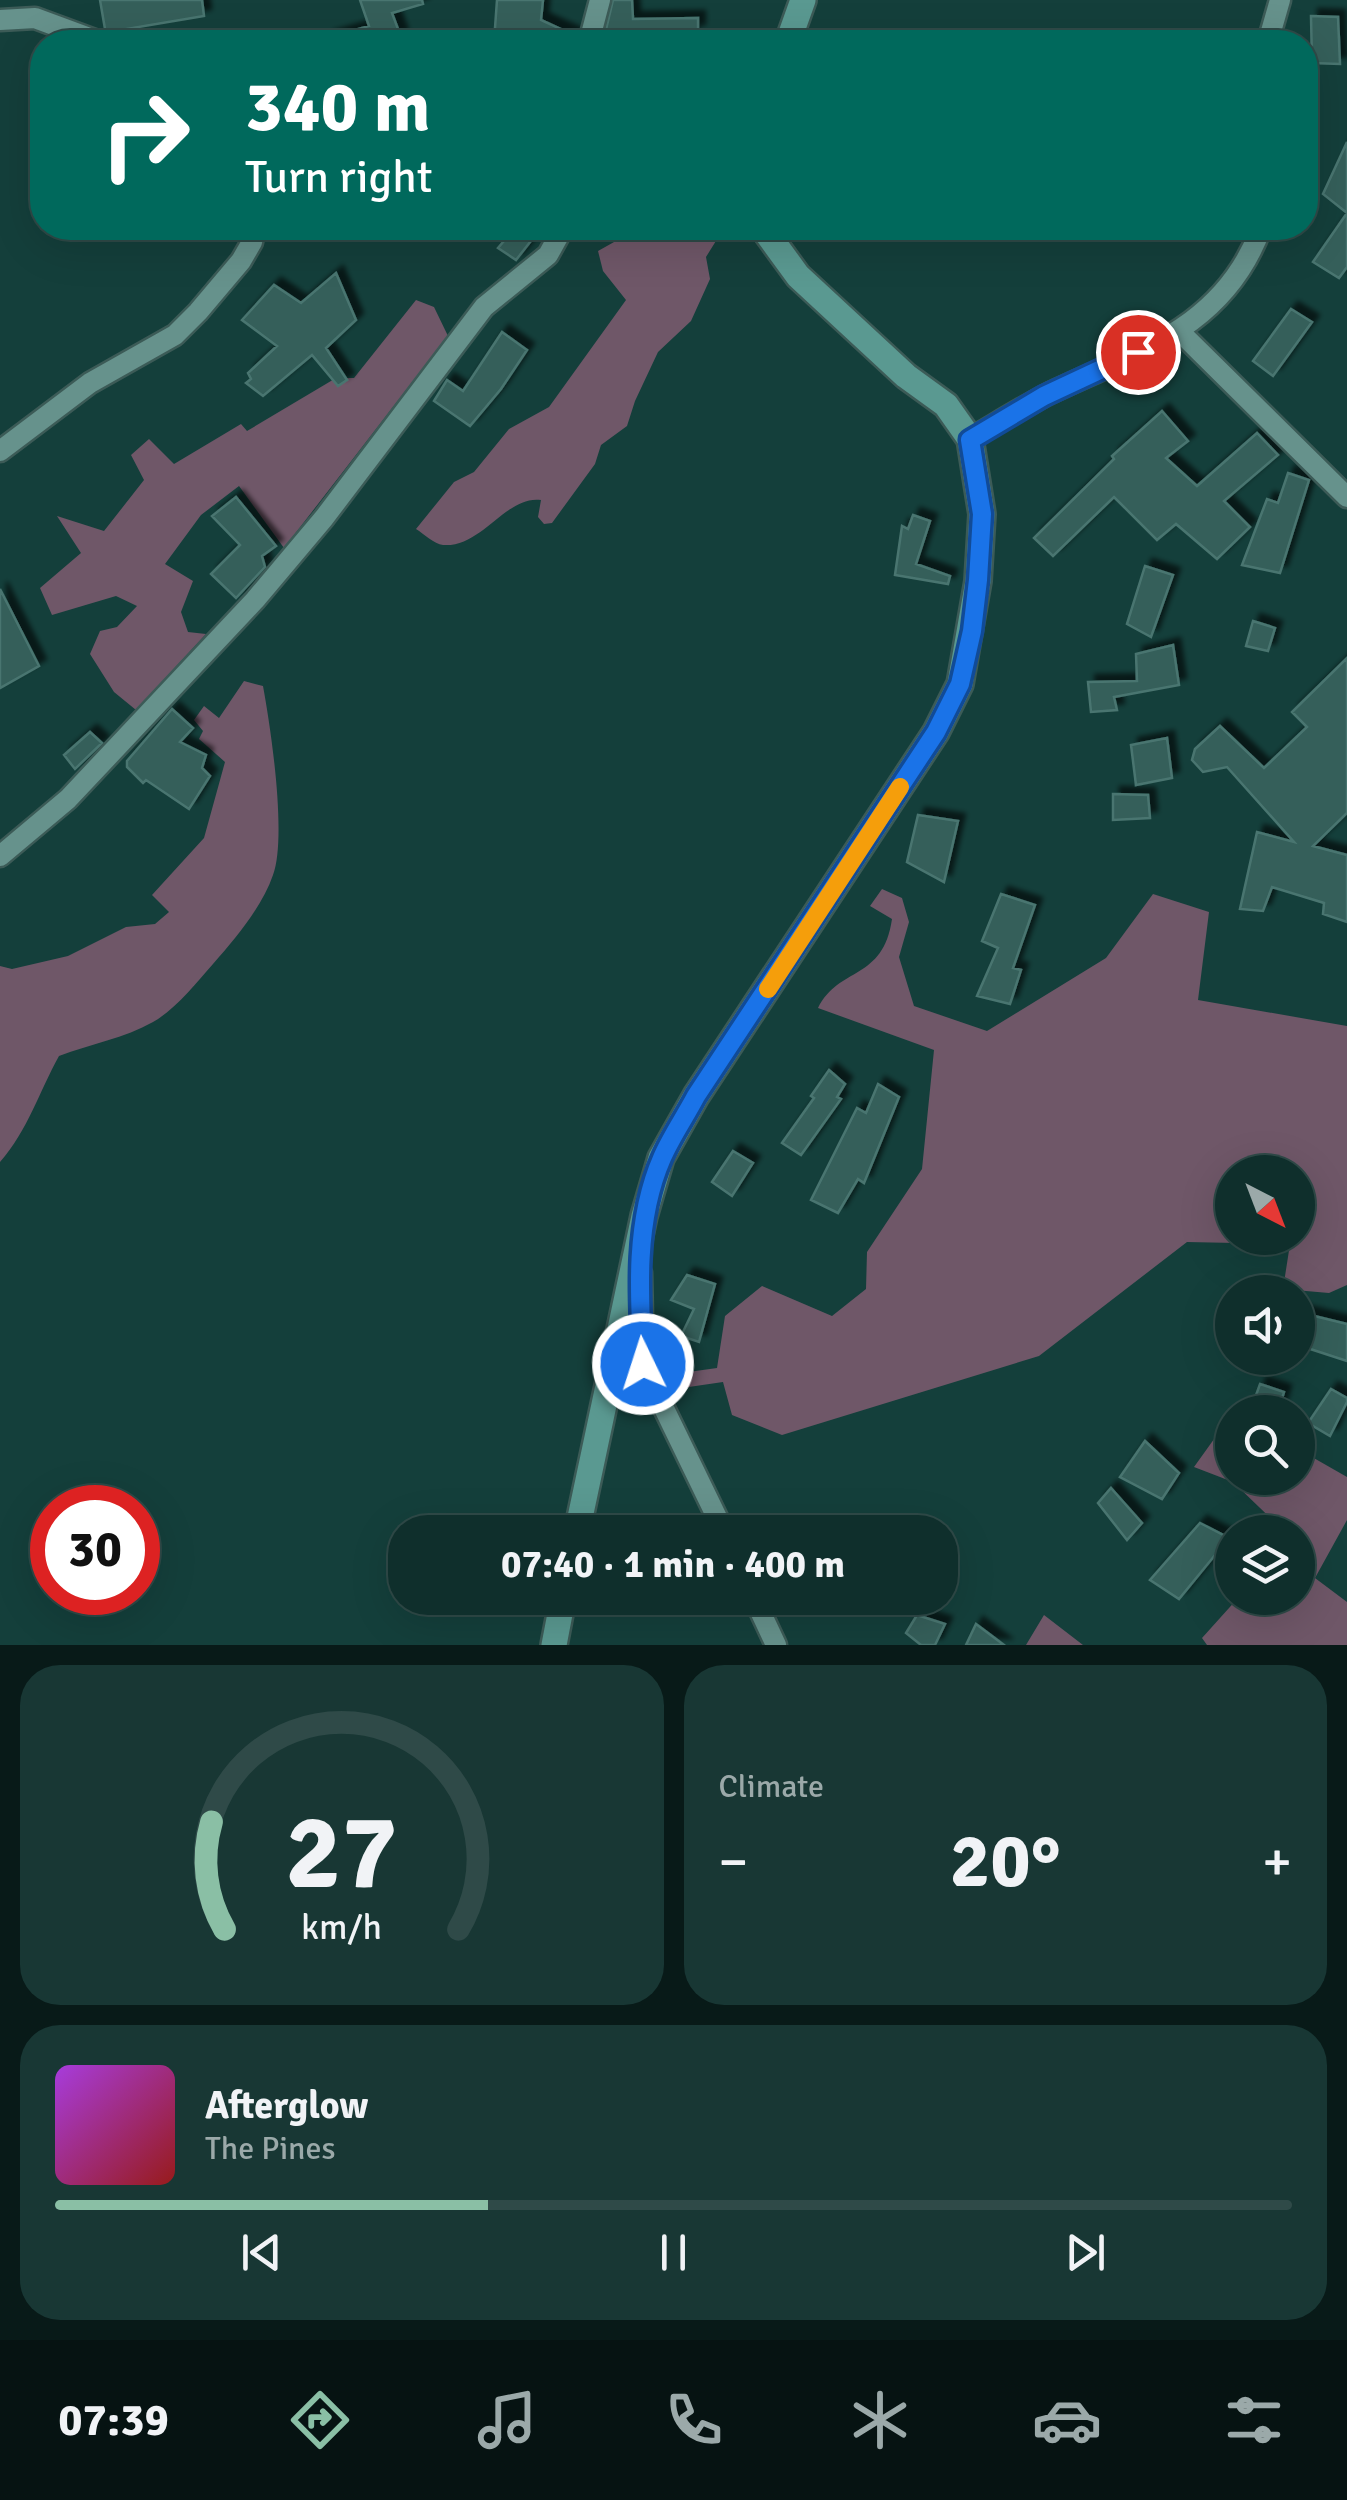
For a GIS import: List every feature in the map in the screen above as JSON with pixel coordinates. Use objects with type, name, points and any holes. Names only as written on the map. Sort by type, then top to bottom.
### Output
[{"type":"street","points":[[592,30],[600,0]]},
{"type":"street","points":[[793,30],[804,0]]},
{"type":"street","points":[[1271,30],[1280,0]]},
{"type":"street","points":[[0,20],[35,18],[68,30]]},
{"type":"street","points":[[0,451],[90,383],[175,335],[241,260],[252,240]]},
{"type":"street","points":[[0,856],[68,799],[255,600],[324,518],[484,307],[548,255],[557,240]]},
{"type":"street","points":[[581,1515],[644,1216],[662,1158],[696,1096],[936,732],[960,684],[974,614],[982,514],[970,440],[946,404],[906,376],[798,276],[772,240]]},
{"type":"street","points":[[970,440],[1044,396],[1180,332],[1236,279],[1257,240]]},
{"type":"street","points":[[1180,332],[1347,498]]},
{"type":"street","points":[[644,1216],[639,1305],[643,1364],[716,1515]]},
{"type":"street","points":[[554,1645],[560,1615]]},
{"type":"street","points":[[762,1615],[776,1645]]},
{"type":"shaded area","points":[[618,240],[717,240],[706,257],[710,279],[691,321],[658,352],[627,426],[601,445],[595,464],[552,523],[544,524],[538,517],[541,500],[528,501],[516,505],[470,539],[457,544],[436,543],[416,529],[454,482],[474,472],[509,429],[549,407],[626,300],[603,271],[598,251]]},
{"type":"shaded area","points":[[416,300],[434,307],[448,336],[284,548],[239,486],[201,515],[165,564],[193,581],[181,612],[188,632],[206,634],[136,710],[114,692],[90,654],[100,631],[117,627],[137,606],[116,596],[52,615],[40,588],[81,553],[57,516],[104,531],[144,480],[131,455],[149,439],[174,464],[241,424],[247,431],[336,378],[354,378]]},
{"type":"shaded area","points":[[244,681],[263,686],[273,755],[278,835],[277,858],[268,887],[239,933],[170,1010],[131,1032],[59,1056],[26,1124],[0,1162],[0,966],[12,969],[68,956],[126,927],[155,924],[169,912],[152,895],[204,838],[225,762],[199,739],[203,731],[194,720],[204,706],[219,718]]},
{"type":"shaded area","points":[[882,889],[902,898],[909,922],[899,957],[914,1006],[987,1031],[1106,958],[1153,894],[1209,912],[1198,1000],[1347,1026],[1347,1285],[1329,1293],[1315,1292],[1315,1275],[1285,1275],[1288,1255],[1315,1255],[1315,1155],[1215,1155],[1215,1243],[1187,1242],[1039,1356],[782,1435],[732,1415],[723,1382],[682,1388],[674,1374],[717,1368],[725,1316],[762,1286],[832,1316],[866,1289],[867,1252],[922,1169],[934,1050],[818,1008],[837,985],[880,953],[892,919],[870,906]]},
{"type":"shaded area","points":[[1215,1438],[1215,1475],[1194,1467]]},
{"type":"shaded area","points":[[1315,1459],[1347,1477],[1347,1520],[1315,1578],[1315,1515],[1267,1515],[1247,1495],[1315,1495]]},
{"type":"shaded area","points":[[1315,1578],[1347,1602],[1347,1645],[1207,1645],[1202,1638],[1223,1615],[1315,1615]]},
{"type":"shaded area","points":[[1044,1615],[1083,1645],[1026,1645]]},
{"type":"building","points":[[100,0],[202,0],[204,16],[121,30],[105,29]]},
{"type":"building","points":[[360,0],[422,0],[423,4],[392,13],[398,30],[355,30],[369,26]]},
{"type":"building","points":[[497,0],[543,0],[541,20],[563,30],[495,30]]},
{"type":"building","points":[[613,0],[632,0],[633,19],[698,18],[698,30],[606,30]]},
{"type":"building","points":[[1311,16],[1338,17],[1340,64],[1318,63],[1318,30],[1311,30]]},
{"type":"building","points":[[1347,142],[1347,213],[1323,194]]},
{"type":"building","points":[[1347,213],[1347,267],[1339,278],[1313,262]]},
{"type":"building","points":[[505,240],[532,240],[516,260],[498,248]]},
{"type":"building","points":[[336,273],[356,320],[326,348],[347,380],[338,386],[312,355],[263,396],[246,383],[251,379],[248,373],[277,346],[242,320],[274,285],[301,303]]},
{"type":"building","points":[[1291,309],[1312,322],[1273,376],[1253,361]]},
{"type":"building","points":[[502,332],[527,350],[470,426],[434,401],[447,380],[463,391]]},
{"type":"building","points":[[1162,411],[1188,441],[1166,458],[1197,486],[1257,433],[1278,455],[1224,501],[1250,527],[1217,559],[1176,524],[1157,540],[1114,497],[1053,556],[1034,538],[1114,459],[1112,456]]},
{"type":"building","points":[[1288,473],[1309,480],[1280,573],[1242,565],[1267,499],[1278,503]]},
{"type":"building","points":[[236,497],[276,546],[262,556],[265,567],[236,598],[211,574],[240,545],[212,516]]},
{"type":"building","points":[[913,515],[930,521],[916,564],[950,576],[948,584],[895,575],[902,526],[908,529]]},
{"type":"building","points":[[1145,566],[1173,575],[1151,637],[1127,624]]},
{"type":"building","points":[[0,589],[39,666],[0,688]]},
{"type":"building","points":[[1253,621],[1275,628],[1268,651],[1246,646]]},
{"type":"building","points":[[1173,645],[1179,685],[1114,697],[1117,710],[1091,712],[1088,682],[1137,681],[1136,654]]},
{"type":"building","points":[[1347,658],[1347,813],[1313,846],[1347,855],[1347,922],[1323,914],[1324,903],[1272,887],[1263,911],[1240,909],[1257,832],[1294,842],[1227,767],[1203,772],[1192,760],[1195,749],[1220,726],[1264,768],[1307,727],[1292,712]]},
{"type":"building","points":[[172,709],[193,728],[180,742],[206,755],[202,768],[210,776],[189,809],[146,780],[143,783],[127,767],[127,761]]},
{"type":"building","points":[[90,732],[102,743],[75,769],[64,755]]},
{"type":"building","points":[[1167,738],[1172,778],[1136,785],[1131,745]]},
{"type":"building","points":[[1113,794],[1148,795],[1150,818],[1113,820]]},
{"type":"building","points":[[918,815],[958,821],[944,882],[907,862]]},
{"type":"building","points":[[1001,894],[1035,905],[1013,968],[1021,970],[1010,1004],[977,996],[998,948],[982,941]]},
{"type":"building","points":[[829,1070],[845,1084],[837,1097],[841,1099],[801,1155],[782,1143]]},
{"type":"building","points":[[878,1084],[899,1097],[864,1183],[858,1179],[838,1213],[811,1200],[857,1108],[866,1113]]},
{"type":"building","points":[[733,1151],[753,1163],[732,1196],[712,1182]]},
{"type":"building","points":[[687,1275],[715,1284],[699,1342],[681,1336],[694,1309],[671,1300]]},
{"type":"building","points":[[1315,1316],[1347,1324],[1347,1361],[1315,1351]]},
{"type":"building","points":[[1260,1384],[1284,1392],[1283,1395],[1256,1395]]},
{"type":"building","points":[[1331,1389],[1347,1398],[1330,1436],[1315,1427],[1315,1413]]},
{"type":"building","points":[[1145,1441],[1179,1473],[1162,1499],[1120,1477]]},
{"type":"building","points":[[1111,1488],[1142,1523],[1127,1540],[1098,1503]]},
{"type":"building","points":[[1200,1523],[1215,1531],[1215,1555],[1179,1599],[1150,1580]]},
{"type":"building","points":[[917,1615],[945,1624],[935,1645],[921,1645],[906,1633]]},
{"type":"building","points":[[976,1624],[1004,1645],[966,1645]]},
{"type":"slow traffic","points":[[768,989],[900,787]]},
{"type":"route","points":[[643,1364],[639,1305],[644,1216],[662,1158],[696,1096],[936,732],[960,684],[972,631],[982,514],[970,440],[1044,396],[1138,352]]}]
